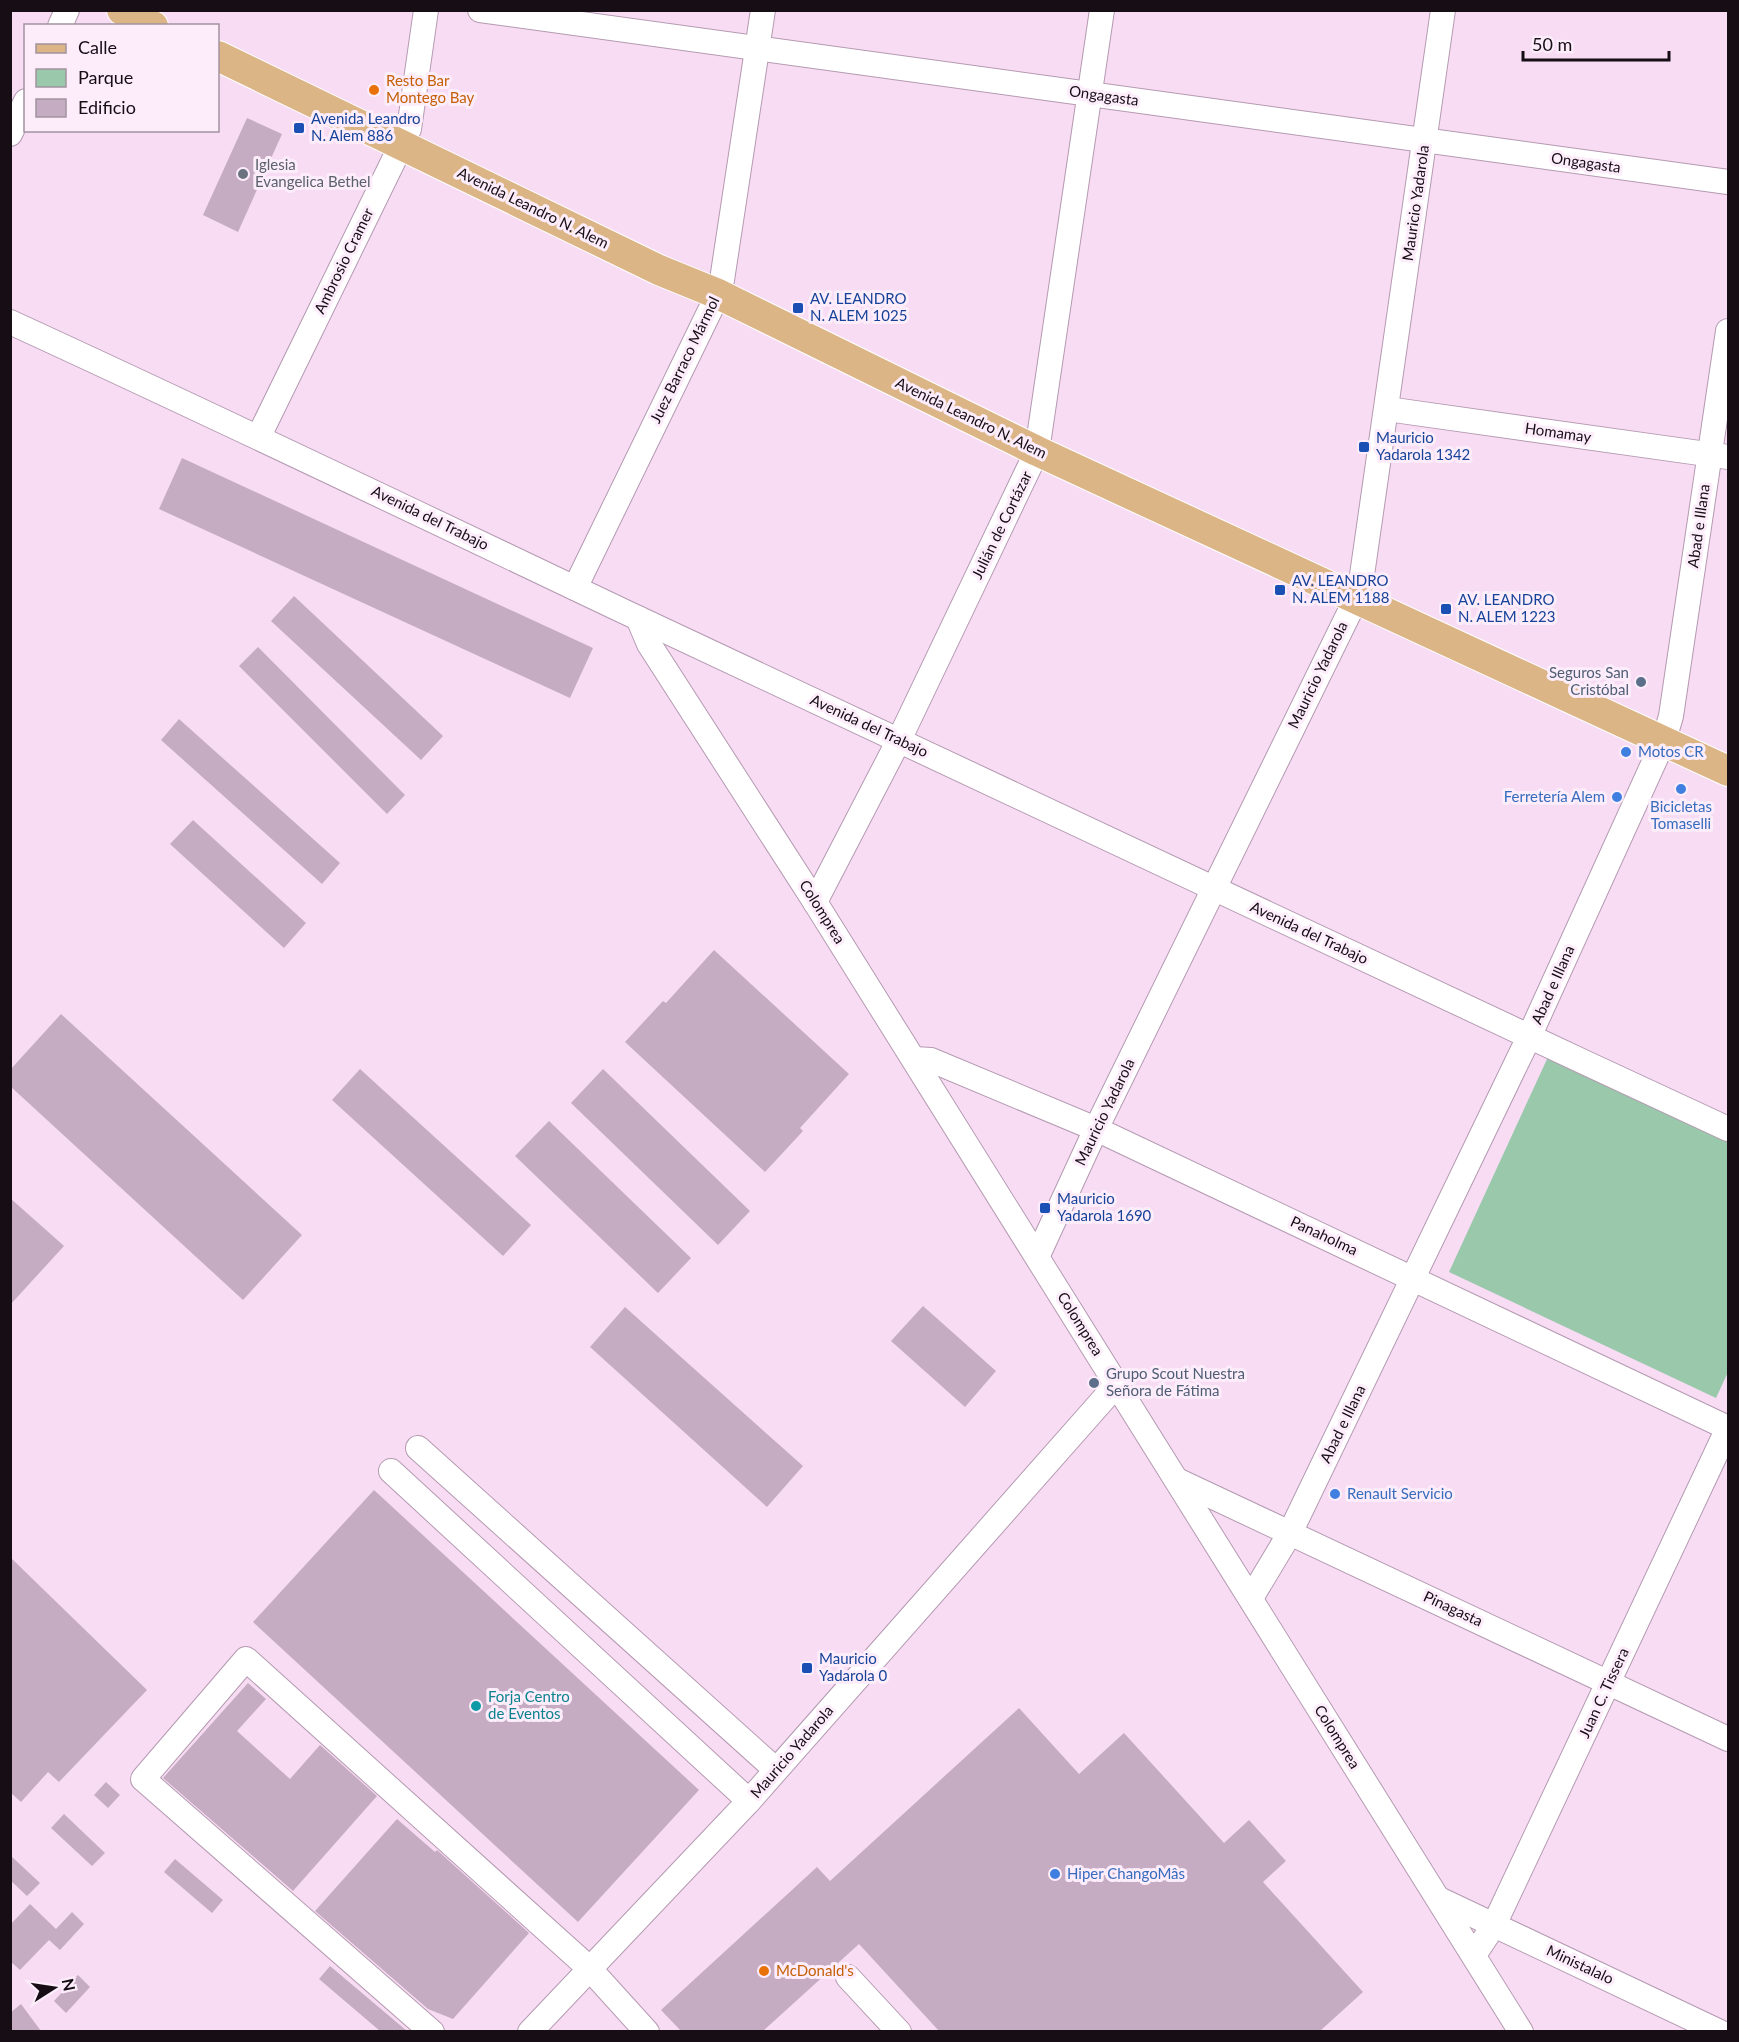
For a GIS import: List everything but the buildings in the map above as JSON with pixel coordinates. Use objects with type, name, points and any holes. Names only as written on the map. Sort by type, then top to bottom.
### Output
[{"type":"main road","points":[[122,10],[149,24]]},
{"type":"main road","name":"Avenida Leandro N. Alem","points":[[219,56],[648,264],[718,294],[1037,451],[1728,771]]},
{"type":"street","points":[[61,24],[67,10]]},
{"type":"street","name":"Ambrosio Cramer","points":[[259,436],[409,129],[426,10]]},
{"type":"street","name":"Ongagasta","points":[[480,10],[1728,182]]},
{"type":"street","name":"Juez Barraco Mármol","points":[[575,588],[718,294],[763,10]]},
{"type":"street","name":"Julián de Cortázar","points":[[815,902],[899,740],[1037,451],[1102,10]]},
{"type":"street","name":"Mauricio Yadarola","points":[[1038,1255],[1096,1129],[1356,599],[1361,582],[1387,409],[1443,10]]},
{"type":"street","points":[[10,134],[24,105]]},
{"type":"street","name":"Avenida del Trabajo","points":[[10,322],[259,436],[638,618],[1728,1129]]},
{"type":"street","name":"Abad e Illana","points":[[1251,1598],[1290,1533],[1413,1278],[1529,1037],[1664,740],[1671,716],[1719,455],[1728,331]]},
{"type":"street","name":"Homamay","points":[[1387,409],[1719,455]]},
{"type":"street","name":"Colomprea","points":[[638,618],[649,644],[1038,1255],[1521,2031]]},
{"type":"street","name":"Panaholma","points":[[914,1059],[931,1060],[1096,1129],[1728,1428]]},
{"type":"street","name":"Mauricio Yadarola","points":[[530,2031],[749,1801],[1117,1384]]},
{"type":"street","name":"Juan C. Tissera","points":[[1474,1955],[1494,1926],[1728,1428]]},
{"type":"street","points":[[418,1448],[776,1770]]},
{"type":"street","points":[[391,1471],[749,1801]]},
{"type":"street","name":"Pinagasta","points":[[1177,1480],[1728,1739]]},
{"type":"street","points":[[455,1530],[478,1502]]},
{"type":"street","points":[[432,2031],[143,1779],[246,1659],[589,1968],[647,2031]]},
{"type":"street","name":"Ministalalo","points":[[1439,1899],[1720,2031]]},
{"type":"street","points":[[848,1977],[899,2031]]},
{"type":"street","points":[[1503,2002],[1506,2020],[1504,2031]]},
{"type":"green space","points":[[1548,1057],[1728,1142],[1728,1372],[1716,1398],[1449,1272]]},
{"type":"place","name":"Resto Bar Montego Bay","points":[[374,90]]},
{"type":"place","name":"Avenida Leandro N. Alem 886","points":[[299,128]]},
{"type":"place","name":"Iglesia Evangelica Bethel","points":[[243,174]]},
{"type":"place","name":"AV. LEANDRO N. ALEM 1025","points":[[798,308]]},
{"type":"place","name":"Mauricio Yadarola 1342","points":[[1364,447]]},
{"type":"place","name":"AV. LEANDRO N. ALEM 1188","points":[[1280,590]]},
{"type":"place","name":"AV. LEANDRO N. ALEM 1223","points":[[1446,609]]},
{"type":"place","name":"Seguros San Cristóbal","points":[[1641,682]]},
{"type":"place","name":"Motos CR","points":[[1626,752]]},
{"type":"place","name":"Bicicletas Tomaselli","points":[[1681,789]]},
{"type":"place","name":"Ferretería Alem","points":[[1617,797]]},
{"type":"place","name":"Mauricio Yadarola 1690","points":[[1045,1208]]},
{"type":"place","name":"Grupo Scout Nuestra Señora de Fátima","points":[[1094,1383]]},
{"type":"place","name":"Renault Servicio","points":[[1335,1494]]},
{"type":"place","name":"Mauricio Yadarola 0","points":[[807,1668]]},
{"type":"place","name":"Forja Centro de Eventos","points":[[476,1706]]},
{"type":"place","name":"Hiper ChangoMâs","points":[[1055,1874]]},
{"type":"place","name":"McDonald's","points":[[764,1971]]}]
